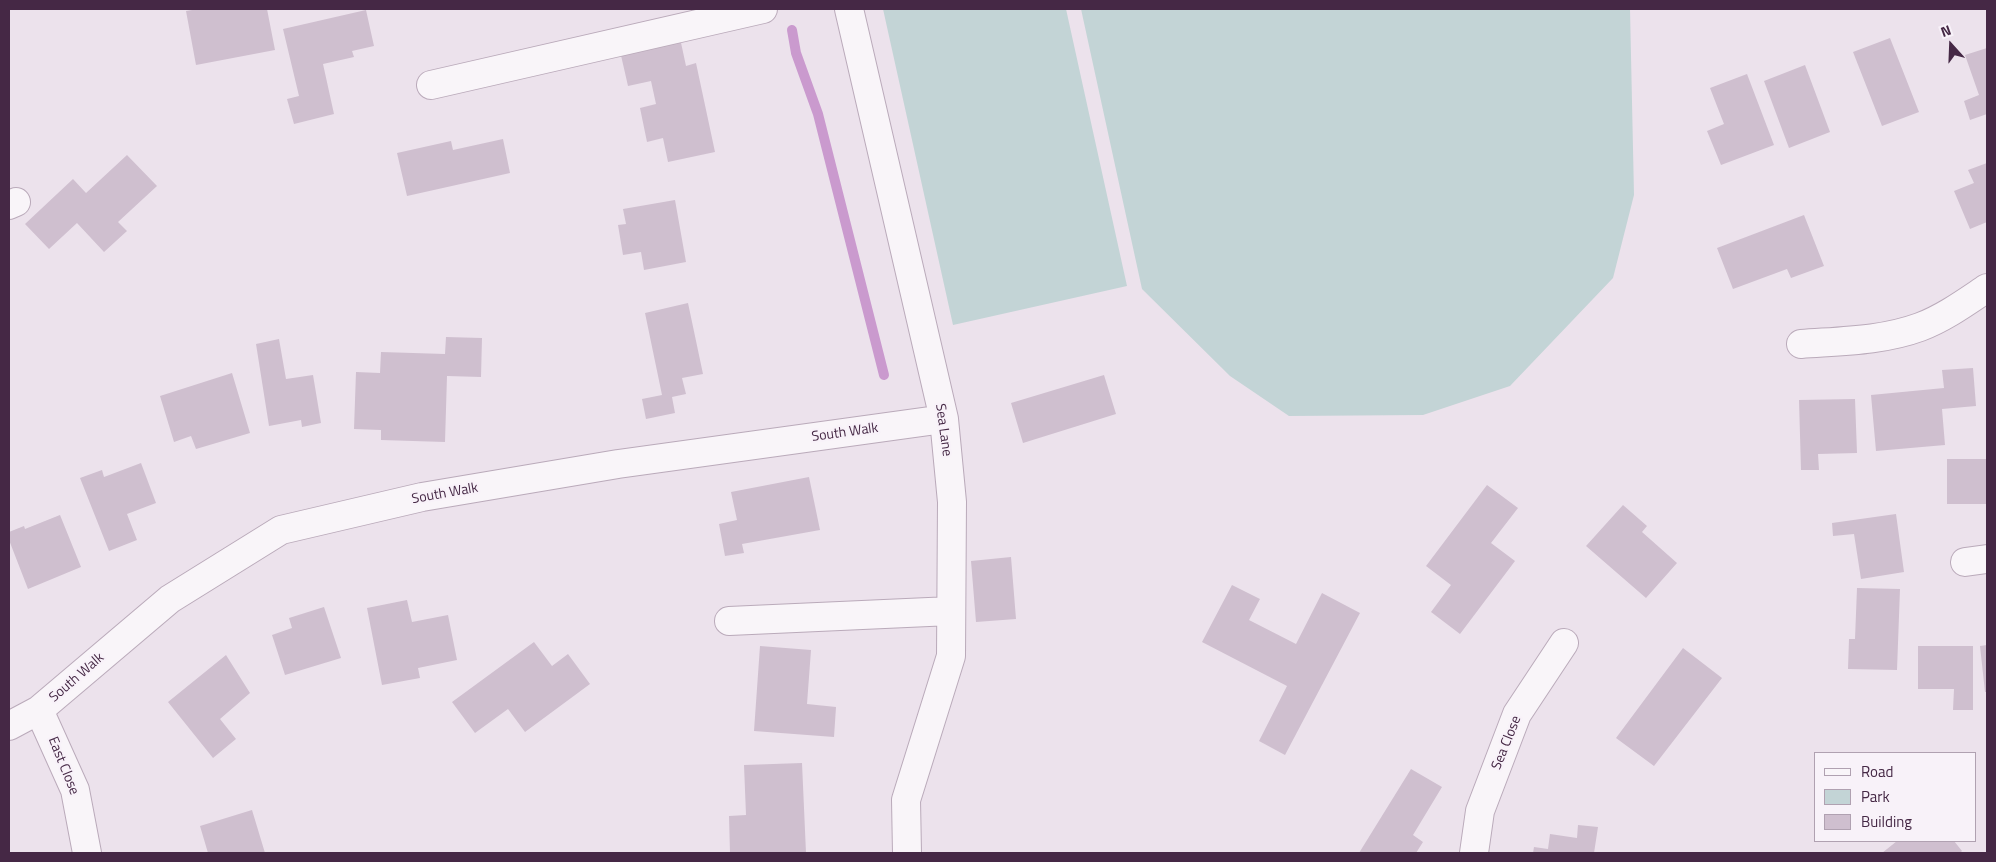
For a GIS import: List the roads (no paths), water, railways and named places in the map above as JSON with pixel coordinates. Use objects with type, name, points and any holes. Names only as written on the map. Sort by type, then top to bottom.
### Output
[{"type":"street","points":[[431,85],[763,9]]},
{"type":"street","name":"Sea Lane","points":[[849,9],[944,419],[952,502],[951,656],[906,800],[907,853]]},
{"type":"street","points":[[1801,344],[1873,339],[1920,327],[1964,304],[1987,288]]},
{"type":"street","name":"South Walk","points":[[9,726],[40,710],[170,599],[281,530],[422,498],[618,464],[944,419]]},
{"type":"street","points":[[728,621],[951,611]]},
{"type":"street","name":"Sea Close","points":[[1474,853],[1480,811],[1517,714],[1564,643]]},
{"type":"street","name":"East Close","points":[[40,710],[75,790],[88,853]]},
{"type":"waterway","points":[[792,30],[796,53],[818,114],[884,375]]}]
